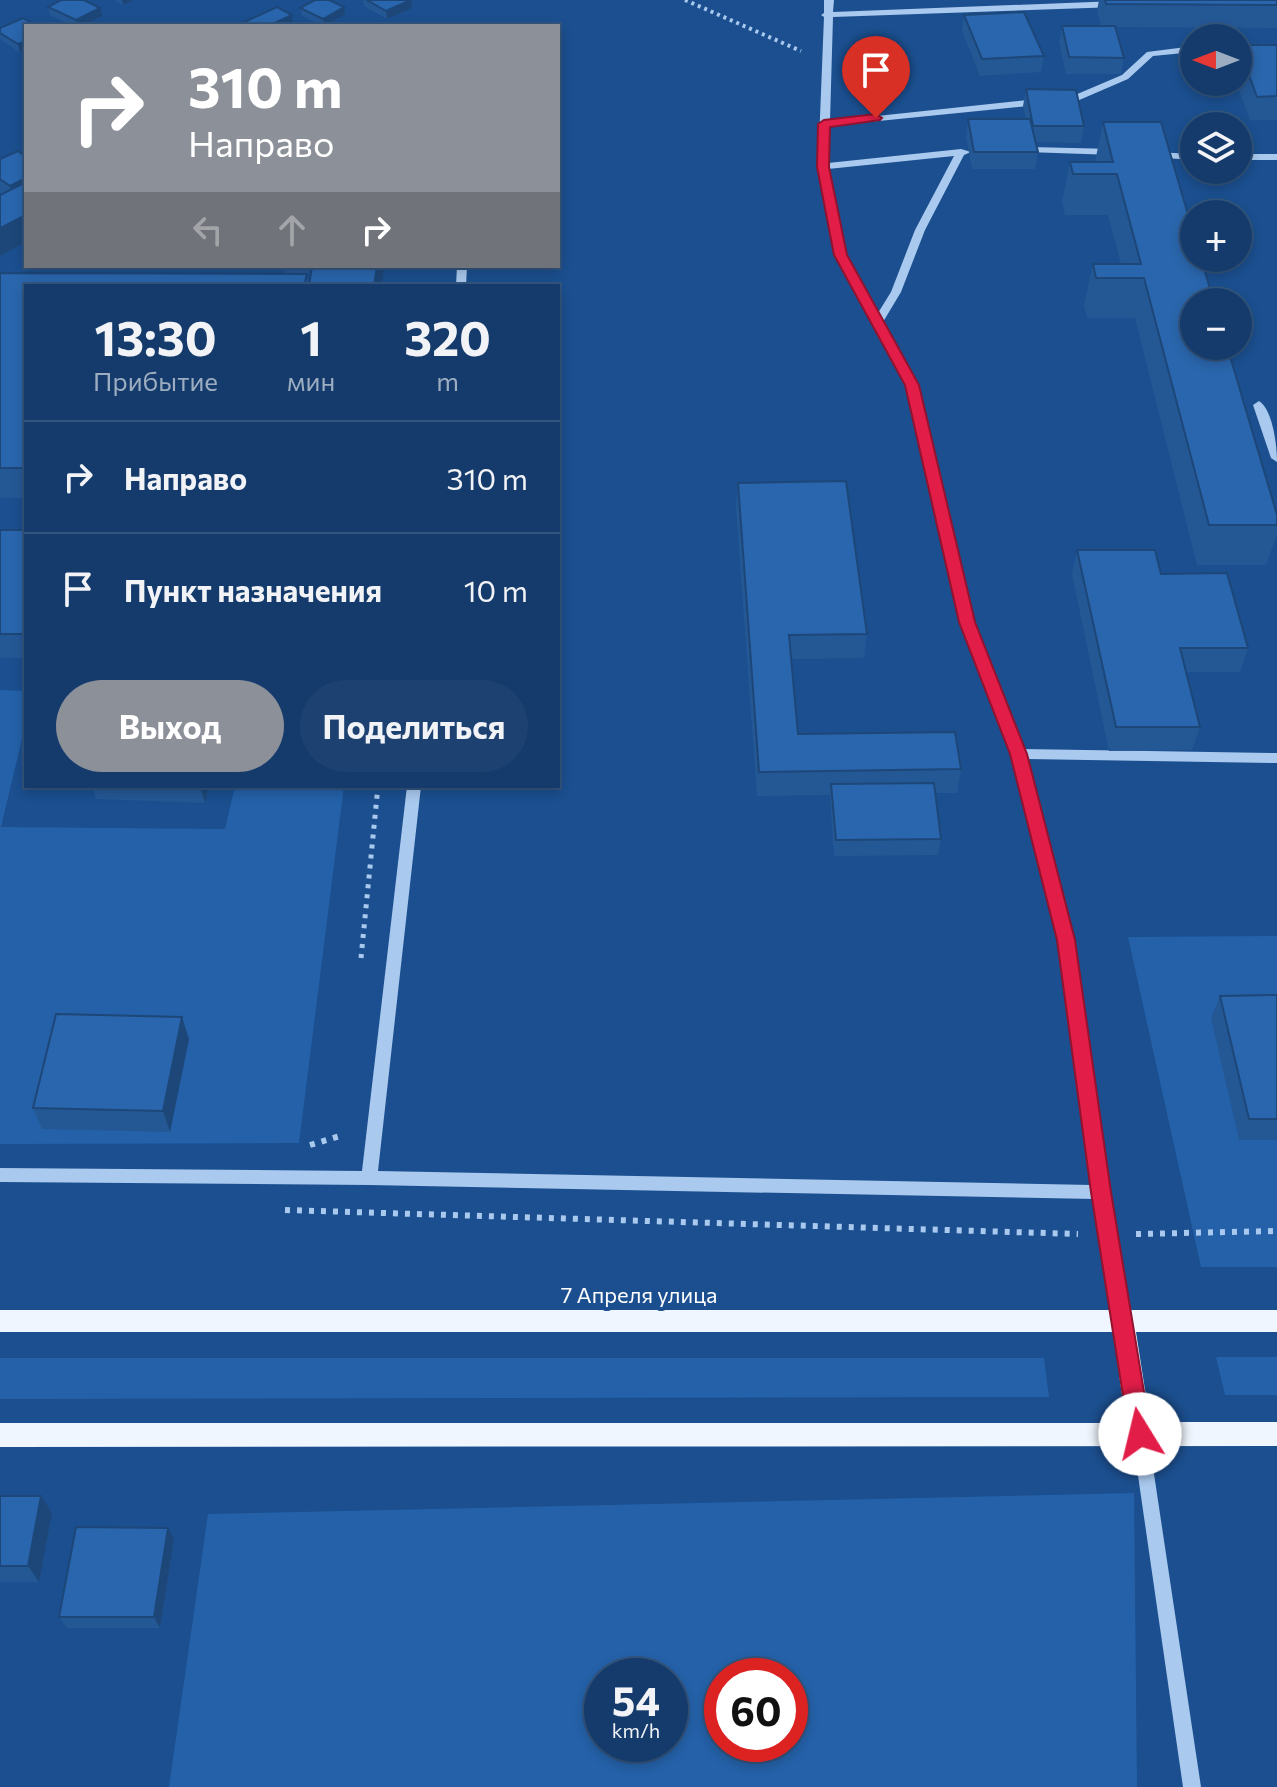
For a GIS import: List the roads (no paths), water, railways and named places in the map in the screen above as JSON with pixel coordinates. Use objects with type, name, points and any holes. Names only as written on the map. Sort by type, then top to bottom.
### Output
[{"type":"main road","name":"7 Апреля улица","points":[[0,1321],[1277,1321]]},
{"type":"main road","points":[[1123,1321],[1140,1434]]},
{"type":"main road","points":[[0,1435],[1277,1434]]},
{"type":"street","points":[[829,0],[826,15],[823,167],[841,255],[912,385],[967,622],[1018,754],[1066,940],[1101,1192],[1123,1321]]},
{"type":"street","points":[[826,15],[1124,3]]},
{"type":"street","points":[[824,124],[1077,98],[1125,77],[1150,54],[1180,51]]},
{"type":"street","points":[[1030,150],[1125,153]]},
{"type":"street","points":[[823,167],[965,152],[920,230],[896,292],[878,321]]},
{"type":"street","points":[[1141,154],[1180,156]]},
{"type":"street","points":[[1252,157],[1277,157]]},
{"type":"street","points":[[1259,405],[1277,458]]},
{"type":"street","points":[[1018,754],[1277,758]]},
{"type":"street","points":[[369,1178],[414,788]]},
{"type":"street","points":[[0,1175],[369,1178],[1101,1192]]},
{"type":"street","points":[[1140,1434],[1192,1787]]}]
